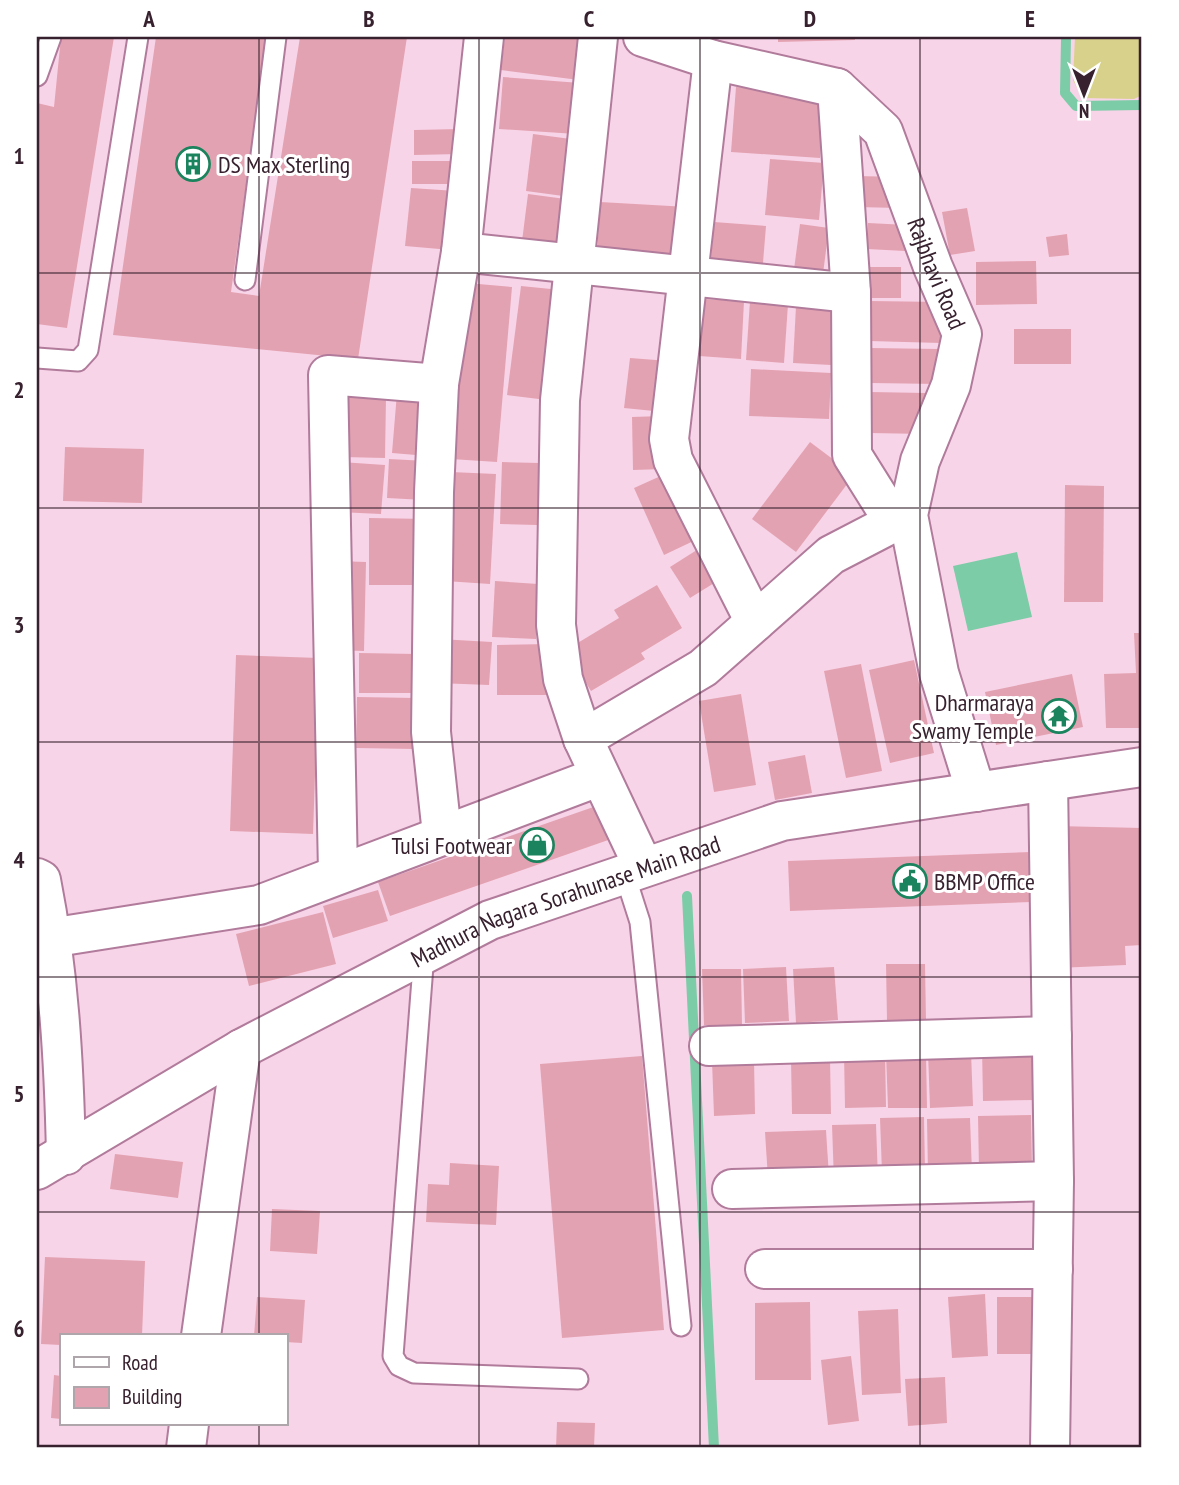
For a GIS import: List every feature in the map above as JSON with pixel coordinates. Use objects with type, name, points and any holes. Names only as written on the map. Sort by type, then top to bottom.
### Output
[{"type":"street","points":[[442,834],[431,732],[434,492],[439,384],[461,251],[484,37]]},
{"type":"street","points":[[598,37],[560,400],[556,625],[563,679],[583,739],[634,869]]},
{"type":"street","points":[[583,739],[703,668],[831,555],[901,519],[852,455],[851,293],[837,88],[713,60],[643,37]]},
{"type":"street","points":[[713,60],[670,449],[755,622]]},
{"type":"street","name":"Rajbhavi Road","points":[[837,88],[883,131],[933,267],[962,334],[951,385],[920,461],[901,519],[939,673],[975,792]]},
{"type":"street","points":[[461,251],[575,266],[851,293]]},
{"type":"street","points":[[338,873],[328,375],[439,384]]},
{"type":"street","name":"Madhura Nagara Sorahunase Main Road","points":[[45,1171],[242,1049],[490,920],[782,821],[1142,767]]},
{"type":"street","points":[[45,939],[259,905],[287,897],[338,873],[598,777]]},
{"type":"street","points":[[1048,781],[1054,1181],[1050,1448]]},
{"type":"street","points":[[37,878],[41,880],[45,939],[64,1077],[45,1171]]},
{"type":"street","points":[[709,1046],[1052,1036]]},
{"type":"street","points":[[201,1334],[242,1049]]},
{"type":"street","points":[[732,1189],[1054,1181]]},
{"type":"street","points":[[765,1269],[1053,1269]]},
{"type":"street","points":[[186,1448],[189,1426]]},
{"type":"lane","points":[[37,76],[51,37]]},
{"type":"lane","points":[[37,358],[78,361],[88,351],[138,37]]},
{"type":"lane","points":[[245,280],[276,37]]},
{"type":"lane","points":[[634,869],[681,1326]]},
{"type":"lane","points":[[424,953],[393,1356],[400,1366],[414,1373],[578,1379]]},
{"type":"shaded area","points":[[1075,37],[1142,37],[1142,95],[1134,99],[1082,98],[1073,80]]},
{"type":"shaded area","points":[[1017,552],[1032,617],[968,631],[953,566]]},
{"type":"building","points":[[61,37],[114,37],[67,328],[37,324],[37,103],[54,107]]},
{"type":"building","name":"DS Max Sterling","points":[[156,37],[267,37],[231,292],[259,296],[300,37],[407,37],[358,359],[113,335]]},
{"type":"building","points":[[505,37],[584,37],[579,80],[501,70]]},
{"type":"building","points":[[778,37],[855,37],[855,40],[778,42]]},
{"type":"building","points":[[503,77],[580,83],[576,134],[499,129]]},
{"type":"building","points":[[736,87],[824,94],[820,158],[731,152]]},
{"type":"building","points":[[460,129],[460,154],[414,155],[414,130]]},
{"type":"building","points":[[533,134],[586,141],[578,198],[526,191]]},
{"type":"building","points":[[770,159],[824,163],[819,220],[765,215]]},
{"type":"building","points":[[412,161],[457,161],[456,184],[412,184]]},
{"type":"building","points":[[857,176],[900,177],[899,208],[856,207]]},
{"type":"building","points":[[411,188],[456,191],[451,250],[405,246]]},
{"type":"building","points":[[528,194],[573,200],[567,255],[521,249]]},
{"type":"building","points":[[600,202],[688,207],[685,261],[597,256]]},
{"type":"building","points":[[967,208],[975,251],[950,255],[942,212]]},
{"type":"building","points":[[714,222],[766,226],[762,275],[710,271]]},
{"type":"building","points":[[868,223],[907,225],[905,251],[867,249]]},
{"type":"building","points":[[800,224],[829,228],[822,281],[793,277]]},
{"type":"building","points":[[1067,234],[1069,255],[1049,257],[1046,237]]},
{"type":"building","points":[[1036,261],[1037,304],[976,305],[976,262]]},
{"type":"building","points":[[868,267],[901,267],[901,298],[868,298]]},
{"type":"building","points":[[467,283],[512,287],[497,462],[451,459]]},
{"type":"building","points":[[521,286],[561,290],[547,400],[507,395]]},
{"type":"building","points":[[703,299],[744,301],[741,359],[699,356]]},
{"type":"building","points":[[750,301],[788,304],[784,363],[746,360]]},
{"type":"building","points":[[869,301],[942,302],[941,343],[869,341]]},
{"type":"building","points":[[796,306],[834,308],[831,365],[793,363]]},
{"type":"building","points":[[1014,329],[1071,329],[1071,364],[1014,364]]},
{"type":"building","points":[[870,348],[939,349],[939,384],[870,383]]},
{"type":"building","points":[[630,358],[669,361],[664,412],[624,408]]},
{"type":"building","points":[[751,369],[831,373],[829,419],[749,416]]},
{"type":"building","points":[[870,392],[926,393],[926,434],[869,433]]},
{"type":"building","points":[[397,393],[432,396],[428,456],[392,453]]},
{"type":"building","points":[[344,396],[386,397],[385,458],[343,457]]},
{"type":"building","points":[[662,416],[664,469],[633,470],[632,417]]},
{"type":"building","points":[[810,442],[854,475],[796,552],[752,519]]},
{"type":"building","points":[[65,447],[144,449],[142,503],[63,501]]},
{"type":"building","points":[[389,459],[427,461],[424,500],[387,498]]},
{"type":"building","points":[[341,462],[385,465],[381,514],[338,512]]},
{"type":"building","points":[[502,462],[540,463],[537,525],[500,524]]},
{"type":"building","points":[[674,470],[704,536],[664,555],[634,488]]},
{"type":"building","points":[[451,472],[496,474],[490,584],[445,581]]},
{"type":"building","points":[[1065,485],[1104,486],[1103,602],[1064,602]]},
{"type":"building","points":[[369,518],[428,519],[427,585],[369,585]]},
{"type":"building","points":[[700,548],[719,580],[690,598],[670,567]]},
{"type":"building","points":[[338,561],[366,562],[364,651],[336,650]]},
{"type":"building","points":[[495,581],[538,584],[536,639],[492,637]]},
{"type":"building","points":[[657,585],[682,628],[641,653],[645,659],[591,691],[566,650],[619,618],[614,610]]},
{"type":"building","points":[[1134,633],[1142,633],[1142,728],[1106,728],[1104,674],[1136,673]]},
{"type":"building","points":[[439,639],[492,642],[489,685],[437,683]]},
{"type":"building","points":[[549,644],[550,695],[497,695],[497,645]]},
{"type":"building","points":[[359,653],[416,654],[416,693],[359,693]]},
{"type":"building","points":[[236,655],[319,658],[313,834],[230,831]]},
{"type":"building","points":[[914,660],[934,753],[890,763],[869,670]]},
{"type":"building","points":[[861,664],[882,771],[846,778],[824,671]]},
{"type":"building","points":[[1072,674],[1083,727],[996,745],[985,692]]},
{"type":"building","points":[[741,694],[756,785],[714,792],[699,701]]},
{"type":"building","points":[[357,697],[416,698],[415,749],[356,748]]},
{"type":"building","points":[[805,755],[812,793],[775,800],[768,762]]},
{"type":"building","points":[[602,804],[614,838],[390,916],[378,882]]},
{"type":"building","points":[[1056,826],[1142,828],[1142,945],[1125,946],[1126,965],[1057,968]]},
{"type":"building","name":"BBMP Office","points":[[1031,852],[1032,902],[790,911],[788,861]]},
{"type":"building","points":[[378,890],[388,921],[333,938],[323,906]]},
{"type":"building","points":[[323,912],[336,964],[249,986],[236,934]]},
{"type":"building","points":[[886,964],[925,964],[926,1020],[887,1020]]},
{"type":"building","points":[[786,967],[789,1021],[745,1023],[743,969]]},
{"type":"building","points":[[834,967],[838,1020],[796,1023],[793,969]]},
{"type":"building","points":[[702,969],[741,969],[742,1025],[704,1025]]},
{"type":"building","points":[[1034,1046],[1035,1100],[983,1101],[982,1047]]},
{"type":"building","points":[[971,1051],[973,1106],[930,1108],[928,1052]]},
{"type":"building","points":[[885,1052],[886,1107],[845,1108],[844,1053]]},
{"type":"building","points":[[886,1053],[926,1053],[927,1108],[888,1108]]},
{"type":"building","points":[[642,1056],[664,1330],[562,1338],[540,1064]]},
{"type":"building","points":[[830,1058],[831,1114],[792,1114],[791,1059]]},
{"type":"building","points":[[754,1059],[755,1114],[714,1116],[712,1061]]},
{"type":"building","points":[[1031,1115],[1032,1169],[979,1170],[978,1116]]},
{"type":"building","points":[[924,1117],[925,1172],[882,1173],[880,1118]]},
{"type":"building","points":[[970,1118],[972,1173],[928,1175],[927,1119]]},
{"type":"building","points":[[876,1124],[878,1179],[834,1181],[832,1125]]},
{"type":"building","points":[[826,1130],[829,1177],[768,1179],[765,1132]]},
{"type":"building","points":[[115,1154],[183,1162],[178,1198],[110,1189]]},
{"type":"building","points":[[450,1163],[499,1166],[496,1225],[426,1222],[428,1184],[449,1185]]},
{"type":"building","points":[[272,1209],[320,1211],[317,1254],[270,1251]]},
{"type":"building","points":[[45,1257],[145,1261],[142,1334],[60,1334],[60,1345],[41,1344]]},
{"type":"building","points":[[985,1294],[988,1356],[952,1358],[948,1297]]},
{"type":"building","points":[[257,1297],[305,1300],[302,1343],[287,1342],[287,1334],[254,1334]]},
{"type":"building","points":[[997,1297],[1035,1297],[1035,1354],[997,1354]]},
{"type":"building","points":[[810,1302],[811,1380],[755,1380],[755,1303]]},
{"type":"building","points":[[898,1309],[901,1393],[862,1395],[858,1311]]},
{"type":"building","points":[[851,1356],[859,1421],[828,1425],[821,1360]]},
{"type":"building","points":[[54,1375],[60,1376],[60,1419],[51,1418]]},
{"type":"building","points":[[945,1377],[947,1423],[908,1426],[905,1379]]},
{"type":"building","points":[[557,1422],[595,1423],[594,1448],[556,1448]]},
{"type":"waterway","points":[[1066,37],[1065,93],[1076,106],[1142,105]]},
{"type":"waterway","points":[[687,896],[714,1448]]},
{"type":"place","name":"DS Max Sterling","points":[[193,164]]},
{"type":"place","name":"Dharmaraya Swamy Temple","points":[[1059,716]]},
{"type":"place","name":"Tulsi Footwear","points":[[537,845]]},
{"type":"place","name":"BBMP Office","points":[[910,881]]}]
